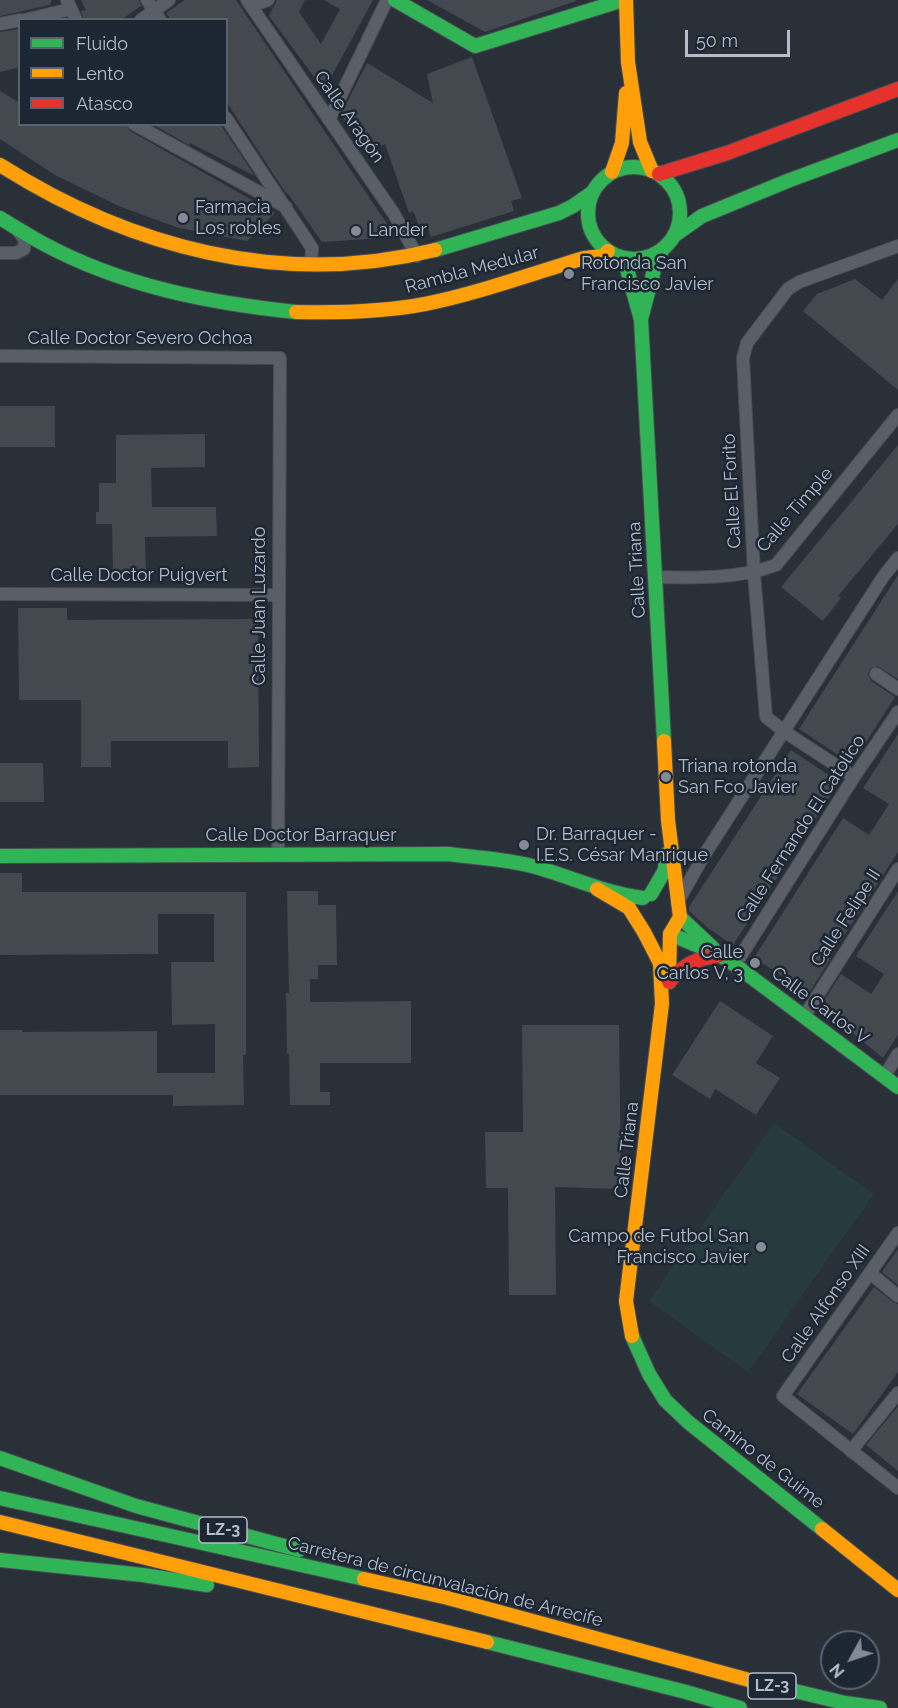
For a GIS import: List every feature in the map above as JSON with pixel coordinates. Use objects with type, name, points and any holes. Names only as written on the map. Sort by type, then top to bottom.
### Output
[{"type":"main road","points":[[395,0],[475,46],[624,0],[628,62],[640,142],[656,172],[670,184],[677,196],[680,210],[675,235]]},
{"type":"main road","points":[[612,172],[622,143],[628,62]]},
{"type":"main road","points":[[898,89],[727,153],[656,172],[639,167],[612,172],[593,192],[588,208],[589,225],[596,240],[608,251],[624,258],[646,258],[662,250],[675,235],[702,216],[898,140]]},
{"type":"main road","name":"Rambla Medular","points":[[0,165],[78,210],[151,237],[233,257],[286,264],[359,264],[417,256],[566,210],[593,192]]},
{"type":"main road","name":"Rambla Medular","points":[[0,218],[58,251],[109,273],[176,293],[244,307],[282,311],[356,311],[401,308],[460,296],[574,261],[603,256],[608,251]]},
{"type":"main road","name":"Calle Triana","points":[[641,320],[655,266],[662,250]]},
{"type":"main road","name":"Calle Triana","points":[[624,258],[641,320],[668,820],[677,903]]},
{"type":"main road","name":"Calle Triana","points":[[647,896],[665,870],[668,820]]},
{"type":"main road","name":"Calle Doctor Barraquer","points":[[0,855],[460,855],[515,862],[627,897],[647,896]]},
{"type":"main road","name":"Calle Doctor Barraquer","points":[[597,889],[629,908],[641,927],[660,963],[662,1004]]},
{"type":"main road","points":[[662,1004],[669,982],[670,934],[680,917],[677,903],[665,894],[647,896],[637,910],[641,927],[657,937],[670,934]]},
{"type":"main road","name":"Calle Carlos V","points":[[680,917],[720,955]]},
{"type":"main road","name":"Calle Carlos V","points":[[670,934],[720,955],[735,965],[805,1015],[898,1088]]},
{"type":"main road","points":[[669,982],[683,966],[692,961],[720,955]]},
{"type":"main road","name":"Calle Triana","points":[[631,1335],[626,1301],[662,1004]]},
{"type":"main road","name":"Camino de Guime","points":[[631,1335],[649,1374],[665,1400],[688,1422],[898,1590]]},
{"type":"main road","name":"LZ-3","points":[[0,1458],[136,1506],[380,1572],[448,1598]]},
{"type":"main road","name":"Carretera de circunvalación de Arrecife","points":[[0,1498],[448,1598],[699,1666],[845,1703],[880,1708]]},
{"type":"main road","name":"LZ-3","points":[[0,1522],[382,1615],[640,1682],[687,1692],[740,1708]]},
{"type":"main road","name":"LZ-3","points":[[0,1560],[143,1575],[382,1615]]},
{"type":"street","points":[[153,10],[169,0]]},
{"type":"street","points":[[249,0],[259,3],[268,0]]},
{"type":"street","name":"Calle Aragón","points":[[249,0],[394,214],[417,256]]},
{"type":"street","points":[[329,120],[387,0]]},
{"type":"street","points":[[32,18],[71,10]]},
{"type":"street","points":[[0,24],[18,21]]},
{"type":"street","points":[[228,121],[312,248],[312,265]]},
{"type":"street","points":[[138,126],[285,207]]},
{"type":"street","points":[[0,253],[16,253],[24,249],[25,240],[18,230]]},
{"type":"street","name":"Calle El Forito","points":[[854,777],[766,717],[754,573],[743,358],[747,343],[788,289],[799,282],[898,246]]},
{"type":"street","name":"Calle Doctor Severo Ochoa","points":[[0,356],[280,358]]},
{"type":"street","name":"Calle Juan Luzardo","points":[[278,854],[280,358]]},
{"type":"street","name":"Calle Timple","points":[[656,577],[695,578],[754,573],[776,565],[898,415]]},
{"type":"street","points":[[677,903],[703,857],[883,577],[898,558]]},
{"type":"street","name":"Calle Doctor Puigvert","points":[[0,594],[278,594]]},
{"type":"street","points":[[876,675],[898,689]]},
{"type":"street","name":"Calle Fernando El Catolico","points":[[735,965],[898,712]]},
{"type":"street","name":"Calle Felipe II","points":[[805,1015],[898,870]]},
{"type":"street","points":[[884,1077],[898,1054]]},
{"type":"street","name":"Calle Alfonso XIII","points":[[851,1451],[783,1396],[898,1233]]},
{"type":"street","points":[[870,1273],[898,1296]]},
{"type":"street","points":[[898,1393],[851,1451],[898,1488]]},
{"type":"green space","name":"Campo de Futbol San Francisco Javier","points":[[774,1123],[874,1194],[748,1372],[649,1301]]},
{"type":"building","points":[[0,0],[52,0],[50,5],[0,16]]},
{"type":"building","points":[[81,0],[139,0],[141,6],[124,18],[83,18],[81,11],[86,10]]},
{"type":"building","points":[[185,0],[236,0],[396,237],[322,242],[285,192],[228,104],[228,18],[170,18],[166,13]]},
{"type":"building","points":[[277,0],[305,0],[299,12],[321,44],[340,9],[324,0],[373,0],[324,90],[269,16]]},
{"type":"building","points":[[427,0],[576,0],[576,1],[485,32]]},
{"type":"building","points":[[18,29],[18,68],[0,72],[0,32]]},
{"type":"building","points":[[472,57],[522,198],[511,201],[514,211],[431,237],[428,228],[421,231],[413,211],[409,213],[385,144],[377,148],[373,143],[365,152],[341,114],[367,63],[433,103],[427,74]]},
{"type":"building","points":[[0,91],[18,102],[18,126],[127,126],[130,131],[275,213],[247,241],[179,228],[121,207],[55,175],[0,139]]},
{"type":"building","points":[[156,126],[221,126],[255,176],[190,143],[189,145]]},
{"type":"building","points":[[855,279],[882,300],[898,279],[898,390],[803,311],[817,294]]},
{"type":"building","points":[[0,406],[55,406],[55,447],[0,447]]},
{"type":"building","points":[[205,434],[205,467],[151,468],[152,507],[216,507],[217,536],[145,537],[146,572],[113,572],[112,524],[96,524],[96,512],[99,512],[99,483],[116,483],[116,435]]},
{"type":"building","points":[[898,445],[898,524],[838,596],[841,598],[823,621],[781,587]]},
{"type":"building","points":[[898,575],[898,679],[877,666],[870,669],[868,674],[871,681],[895,697],[852,764],[799,729]]},
{"type":"building","points":[[18,608],[67,608],[67,620],[258,619],[259,767],[228,768],[228,741],[111,741],[111,767],[81,767],[81,700],[19,700]]},
{"type":"building","points":[[898,734],[898,852],[809,993],[754,958],[843,818],[869,835],[889,804],[863,788]]},
{"type":"building","points":[[791,750],[839,782],[733,945],[708,928],[689,911],[689,907]]},
{"type":"building","points":[[0,763],[43,763],[44,802],[0,802]]},
{"type":"building","points":[[0,873],[22,873],[22,892],[246,892],[244,1105],[173,1106],[173,1095],[0,1095],[0,1030],[22,1030],[22,1032],[157,1031],[157,1073],[215,1073],[215,1024],[172,1025],[171,962],[214,962],[214,914],[158,914],[158,954],[0,955]]},
{"type":"building","points":[[287,891],[318,891],[318,905],[336,905],[337,965],[318,965],[318,979],[310,979],[310,1002],[411,1001],[411,1063],[320,1063],[320,1092],[330,1092],[330,1105],[290,1105],[286,993],[289,993]]},
{"type":"building","points":[[898,891],[898,1035],[883,1058],[823,1009],[826,1004],[823,1002],[841,974],[871,994],[884,974],[856,956]]},
{"type":"building","points":[[720,1001],[773,1036],[756,1063],[780,1078],[756,1115],[715,1089],[710,1099],[672,1075]]},
{"type":"building","points":[[522,1025],[619,1025],[621,1189],[555,1187],[556,1295],[509,1295],[508,1188],[486,1188],[485,1132],[523,1132]]},
{"type":"building","points":[[898,1249],[898,1285],[882,1272]]},
{"type":"building","points":[[874,1287],[898,1304],[898,1372],[853,1434],[797,1394]]},
{"type":"building","points":[[898,1406],[898,1471],[866,1445]]},
{"type":"traffic: fast","points":[[395,0],[475,46],[623,0]]},
{"type":"traffic: fast","points":[[675,235],[702,216],[898,140]]},
{"type":"traffic: fast","points":[[634,167],[660,175],[672,187],[680,213],[672,239],[660,251],[634,259],[608,251],[596,239],[588,213],[596,187],[608,175],[634,167]]},
{"type":"traffic: fast","points":[[435,250],[559,213],[593,192]]},
{"type":"traffic: fast","points":[[0,218],[74,259],[135,282],[199,298],[296,312]]},
{"type":"traffic: fast","points":[[641,319],[655,266],[662,250]]},
{"type":"traffic: fast","points":[[624,258],[641,320],[664,741]]},
{"type":"traffic: fast","points":[[0,856],[449,854],[522,864],[614,892],[643,898]]},
{"type":"traffic: fast","points":[[651,894],[665,870],[666,854]]},
{"type":"traffic: fast","points":[[680,917],[713,948]]},
{"type":"traffic: fast","points":[[670,934],[720,955],[735,965],[898,1087]]},
{"type":"traffic: fast","points":[[632,1336],[649,1374],[665,1400],[688,1422],[822,1529]]},
{"type":"traffic: fast","points":[[0,1458],[136,1506],[299,1550]]},
{"type":"traffic: fast","points":[[0,1498],[364,1579]]},
{"type":"traffic: fast","points":[[0,1560],[143,1575],[207,1585]]},
{"type":"traffic: fast","points":[[487,1642],[686,1692],[740,1708]]},
{"type":"traffic: fast","points":[[749,1680],[845,1703],[880,1708]]},
{"type":"traffic: slow","points":[[626,0],[628,62],[640,142],[652,171]]},
{"type":"traffic: slow","points":[[612,172],[622,143],[626,93]]},
{"type":"traffic: slow","points":[[0,165],[50,194],[102,219],[155,238],[209,253],[265,262],[321,264],[378,261],[435,250]]},
{"type":"traffic: slow","points":[[296,312],[361,311],[425,304],[485,289],[584,258],[603,256],[608,251]]},
{"type":"traffic: slow","points":[[664,741],[668,820],[680,917],[670,934],[669,982]]},
{"type":"traffic: slow","points":[[597,889],[629,908],[660,963],[662,1004],[626,1301],[632,1336]]},
{"type":"traffic: slow","points":[[0,1522],[487,1642]]},
{"type":"traffic: slow","points":[[822,1529],[898,1590]]},
{"type":"traffic: slow","points":[[364,1579],[448,1598],[749,1680]]},
{"type":"traffic: jam","points":[[659,174],[727,153],[898,89]]},
{"type":"traffic: jam","points":[[669,982],[680,970],[692,963],[720,955]]},
{"type":"place","name":"Farmacia Los robles","points":[[183,218]]},
{"type":"place","name":"Lander","points":[[356,231]]},
{"type":"place","name":"Rotonda San Francisco Javier","points":[[569,274]]},
{"type":"place","name":"Triana rotonda San Fco Javier","points":[[666,777]]},
{"type":"place","name":"Dr. Barraquer - I.E.S. César Manrique","points":[[524,845]]},
{"type":"place","name":"Calle Carlos V, 3","points":[[755,963]]},
{"type":"place","name":"Campo de Futbol San Francisco Javier","points":[[761,1247]]}]
